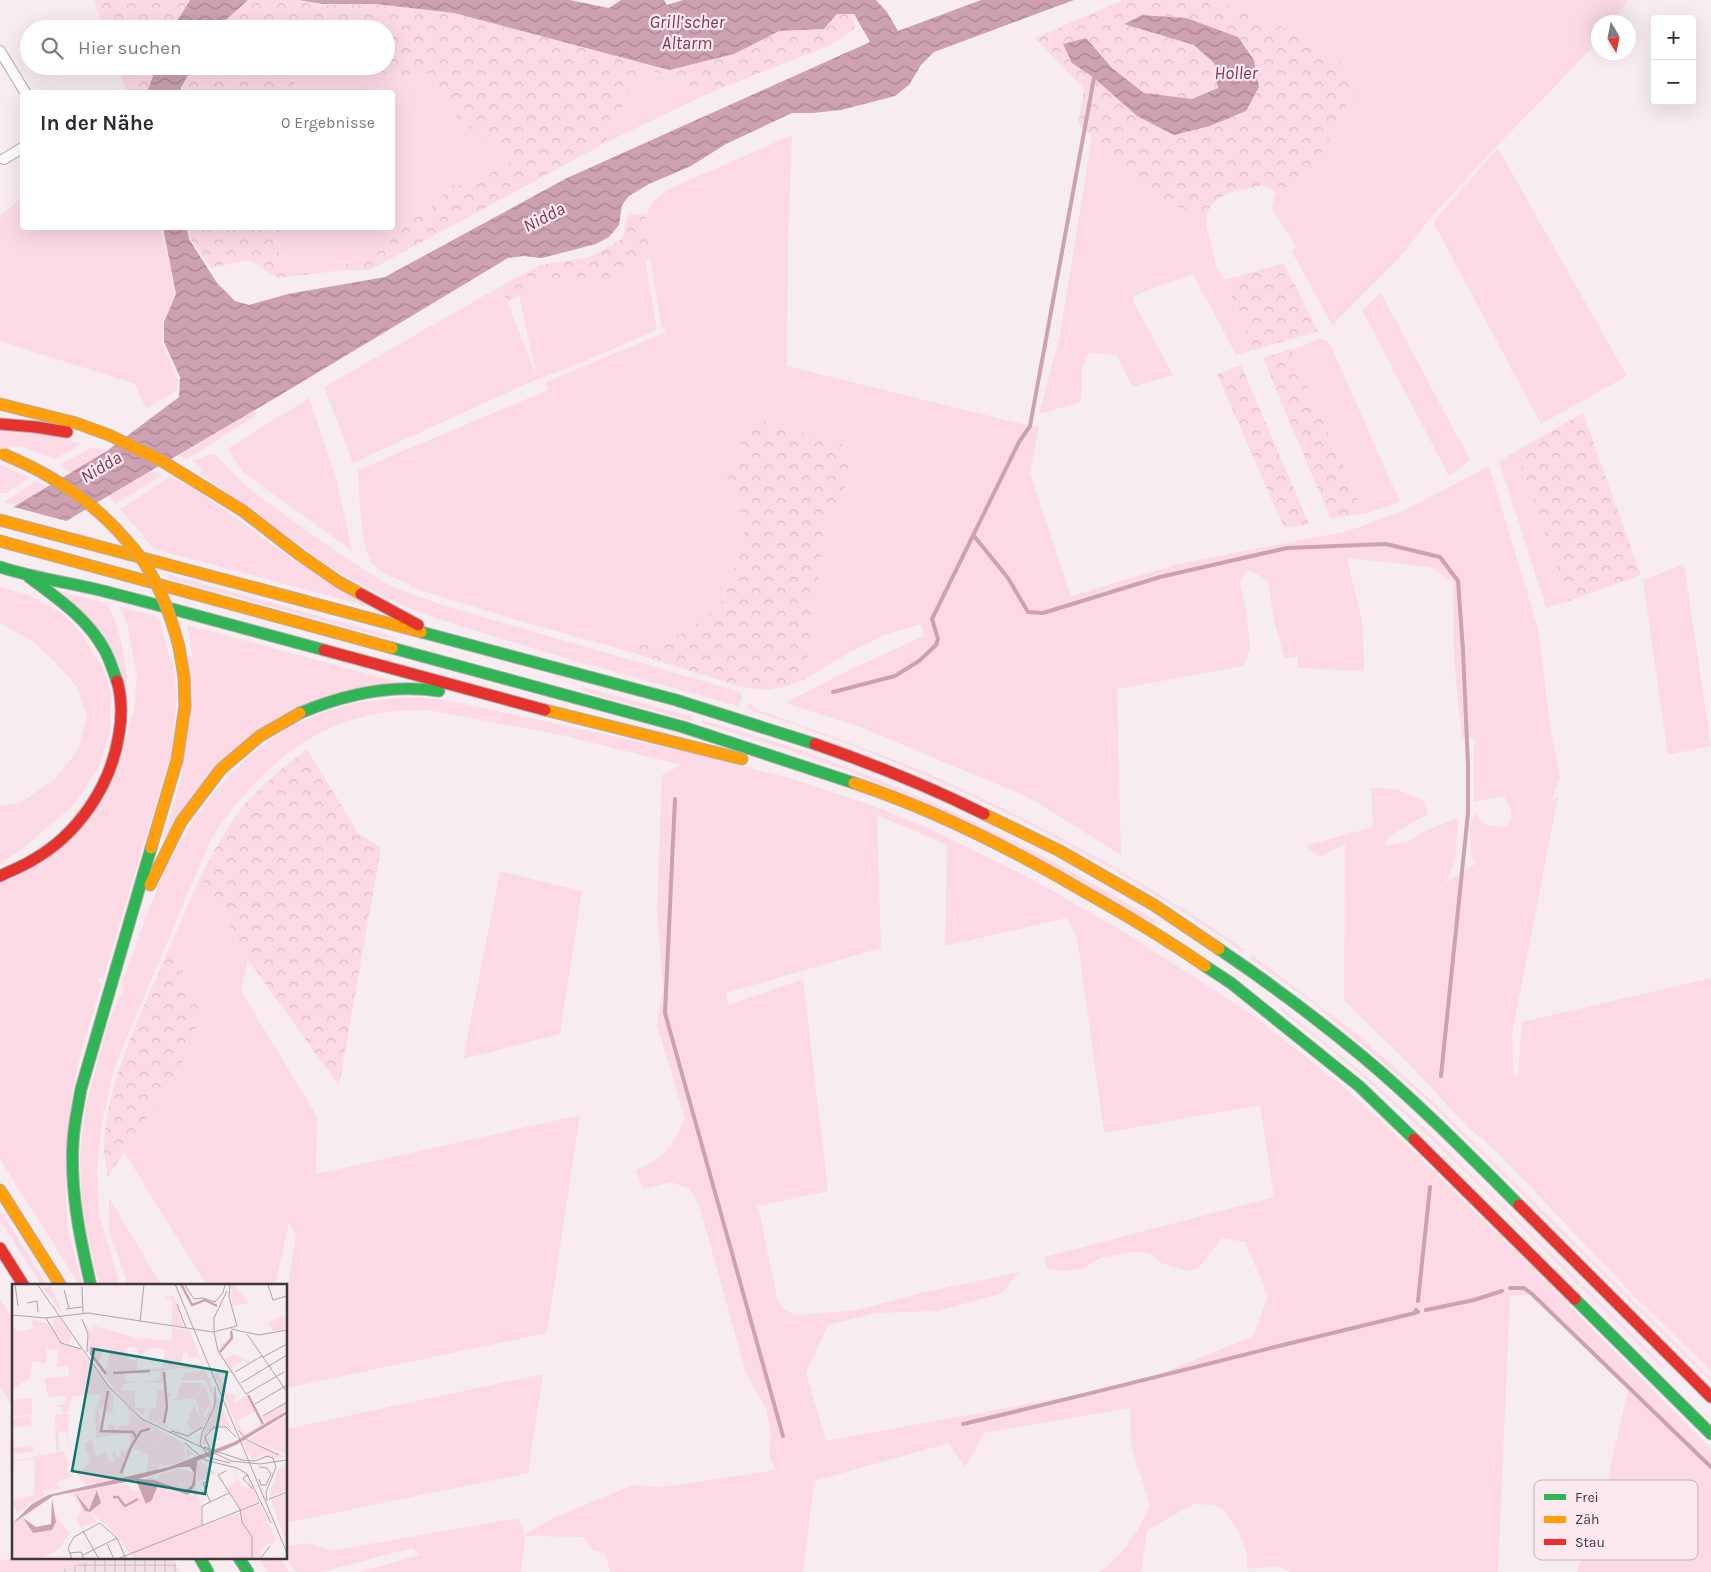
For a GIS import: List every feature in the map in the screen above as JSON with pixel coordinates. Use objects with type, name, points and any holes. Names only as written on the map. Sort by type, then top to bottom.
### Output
[{"type":"highway","points":[[0,404],[76,423],[109,435],[182,472],[243,511],[339,582],[446,639]]},
{"type":"highway","points":[[0,424],[68,432],[141,451]]},
{"type":"highway","points":[[2,454],[23,461],[52,475],[99,510],[121,533],[148,567],[159,589],[169,612],[179,647],[184,677],[185,706],[177,760],[81,1089],[73,1142],[73,1186],[77,1226],[91,1284]]},
{"type":"highway","points":[[0,520],[676,700],[752,723],[853,757],[956,800],[1060,851],[1154,905],[1270,984],[1362,1056],[1444,1130],[1711,1397]]},
{"type":"highway","points":[[0,541],[683,727],[875,790],[952,822],[1032,861],[1160,935],[1231,983],[1358,1086],[1416,1140],[1711,1434]]},
{"type":"highway","points":[[0,568],[28,576],[62,581],[112,593],[572,717],[792,772],[875,790]]},
{"type":"highway","points":[[0,876],[25,865],[76,825],[106,784],[115,761],[120,740],[122,715],[118,690],[114,670],[105,650],[81,617],[28,576]]},
{"type":"highway","points":[[130,921],[144,898],[179,825],[223,767],[257,736],[290,716],[314,705],[342,696],[374,691],[412,689],[433,690],[536,712],[572,717]]},
{"type":"highway","points":[[0,1190],[60,1284]]},
{"type":"highway","points":[[0,1248],[23,1284]]},
{"type":"highway","points":[[201,1560],[208,1572]]},
{"type":"highway","points":[[240,1560],[248,1572]]},
{"type":"street","points":[[0,51],[24,90]]},
{"type":"street","points":[[4,159],[20,149]]},
{"type":"shaded area","points":[[92,1560],[173,1560],[180,1572],[54,1572]]},
{"type":"green space","points":[[94,0],[189,0],[177,20],[101,20]]},
{"type":"green space","points":[[248,0],[295,0],[322,5],[377,4],[454,13],[669,70],[734,54],[779,31],[824,29],[837,14],[853,13],[855,29],[830,45],[707,94],[656,72],[641,69],[605,143],[370,270],[345,270],[278,278],[248,260],[211,268],[190,238],[188,230],[283,230],[278,251],[286,265],[309,269],[340,267],[347,264],[389,230],[395,230],[395,225],[406,216],[424,215],[453,185],[470,185],[511,162],[458,118],[430,74],[391,76],[389,75],[395,75],[395,20],[227,20]]},
{"type":"green space","points":[[1123,0],[1210,0],[1274,22],[1343,64],[1357,88],[1308,178],[1276,192],[1264,185],[1232,192],[1216,200],[1208,212],[1195,212],[1174,206],[1128,171],[1078,123],[1084,89],[1035,38]],"holes":[[[1142,15],[1186,18],[1246,111],[1137,116],[1094,78],[1072,63],[1086,39],[1112,68],[1144,94],[1192,99],[1218,88],[1214,63],[1194,45],[1125,24]]]},
{"type":"green space","points":[[1210,0],[1628,0],[1617,15],[1591,15],[1591,49],[1432,216],[1403,254],[1332,325],[1292,252],[1296,246],[1271,208],[1276,192],[1308,178],[1343,64],[1274,22]]},
{"type":"green space","points":[[641,69],[655,72],[707,94],[605,143]]},
{"type":"green space","points":[[430,74],[458,118],[512,162],[470,185],[453,185],[424,215],[406,217],[395,226],[395,90],[299,90],[289,75],[391,76]]},
{"type":"green space","points":[[120,75],[154,75],[148,90],[126,90]]},
{"type":"green space","points":[[189,75],[289,75],[299,90],[182,90]]},
{"type":"green space","points":[[792,135],[788,238],[787,366],[1022,424],[1039,426],[1030,473],[1071,596],[1178,564],[1348,531],[1403,511],[1489,466],[1538,629],[1551,732],[1560,778],[1552,800],[1558,797],[1512,1034],[1514,1077],[1518,1076],[1522,1022],[1711,978],[1711,1371],[1636,1298],[1498,1153],[1470,1129],[1410,1065],[1344,1000],[1345,844],[1320,857],[1305,846],[1373,827],[1371,788],[1396,789],[1423,800],[1428,814],[1389,836],[1385,846],[1409,841],[1425,831],[1458,818],[1456,856],[1446,883],[1475,864],[1471,853],[1470,825],[1475,813],[1483,822],[1490,826],[1508,826],[1511,816],[1511,811],[1504,796],[1474,802],[1474,738],[1462,738],[1454,660],[1453,581],[1429,567],[1347,558],[1363,625],[1364,671],[1298,668],[1298,657],[1284,658],[1274,620],[1268,581],[1250,570],[1246,572],[1240,583],[1247,615],[1250,649],[1244,666],[1117,689],[1121,855],[1030,798],[860,727],[785,703],[851,669],[924,636],[921,624],[884,635],[852,651],[805,679],[825,522],[841,510],[850,447],[744,426],[739,454],[727,480],[745,521],[743,545],[720,606],[680,635],[624,650],[513,619],[410,587],[410,584],[385,573],[372,563],[365,546],[363,533],[358,470],[548,390],[546,382],[666,332],[661,325],[645,227],[648,210],[651,205],[667,190]]},
{"type":"green space","points":[[1092,136],[1128,171],[1195,212],[1208,212],[1206,224],[1217,269],[1225,280],[1254,350],[1236,355],[1193,274],[1133,296],[1134,303],[1173,375],[1132,387],[1117,355],[1088,353],[1082,368],[1081,402],[1039,414],[1060,335]]},
{"type":"green space","points":[[1498,148],[1627,376],[1541,424],[1433,222]]},
{"type":"green space","points":[[20,199],[20,230],[161,230],[176,294],[164,322],[162,343],[178,380],[176,391],[146,409],[135,384],[0,341],[0,216]]},
{"type":"green space","points":[[629,212],[637,215],[646,212],[645,227],[651,259],[645,260],[601,283],[538,277],[519,295],[507,302],[501,286],[541,265],[590,257],[622,239]]},
{"type":"green space","points":[[283,230],[390,230],[347,264],[340,267],[316,269],[286,265],[278,251]]},
{"type":"green space","points":[[645,260],[657,330],[559,372],[537,379],[353,463],[324,387],[501,286],[536,375],[519,295],[538,277],[601,283]]},
{"type":"green space","points":[[1284,263],[1318,331],[1254,350],[1225,280]]},
{"type":"green space","points":[[1381,293],[1470,460],[1449,476],[1362,310]]},
{"type":"green space","points":[[1318,339],[1326,340],[1330,344],[1400,502],[1364,514],[1291,349],[1301,347]]},
{"type":"green space","points":[[1291,349],[1364,514],[1330,518],[1263,358]]},
{"type":"green space","points":[[1241,365],[1309,524],[1284,528],[1217,374]]},
{"type":"green space","points":[[309,398],[336,477],[352,551],[243,472],[227,449]]},
{"type":"green space","points":[[253,411],[257,415],[187,459],[179,455]]},
{"type":"green space","points":[[1583,413],[1641,575],[1569,601],[1516,451]]},
{"type":"green space","points":[[762,421],[851,447],[841,510],[825,522],[805,679],[787,686],[765,690],[738,686],[624,650],[680,635],[720,606],[743,545],[745,521],[727,480],[739,454],[744,426]]},
{"type":"green space","points":[[0,426],[53,435],[81,444],[55,459],[21,446],[9,446],[8,449],[0,447]]},
{"type":"green space","points":[[92,447],[107,451],[71,473],[60,465]]},
{"type":"green space","points":[[1516,451],[1569,601],[1546,608],[1499,461]]},
{"type":"green space","points":[[211,454],[217,455],[229,470],[252,491],[290,519],[352,562],[391,586],[442,605],[737,691],[741,693],[742,699],[738,706],[572,660],[418,612],[384,597],[336,571],[200,473],[202,469],[192,461]]},
{"type":"green space","points":[[0,465],[29,477],[7,493],[0,493]]},
{"type":"green space","points":[[152,471],[163,474],[116,504],[108,496]]},
{"type":"green space","points":[[170,477],[214,502],[293,560],[378,609],[154,549],[120,509]]},
{"type":"green space","points":[[36,481],[47,487],[16,505],[4,502]]},
{"type":"green space","points":[[1684,564],[1711,746],[1668,755],[1643,580]]},
{"type":"green space","points":[[167,574],[398,639],[380,636],[169,579]]},
{"type":"green space","points":[[0,587],[29,595],[65,615],[83,636],[104,670],[111,694],[110,732],[100,765],[75,804],[23,848],[0,864],[0,806],[22,802],[56,778],[77,751],[87,717],[77,687],[57,664],[34,642],[0,623]]},
{"type":"green space","points":[[59,591],[108,604],[122,647],[126,669],[127,692]]},
{"type":"green space","points":[[120,607],[159,617],[170,660],[173,661],[177,696],[171,754],[103,979],[99,978],[98,982],[102,984],[82,1048],[72,1093],[65,1186],[68,1230],[82,1284],[79,1284],[0,1159],[0,882],[31,868],[121,757],[134,710],[137,676],[127,624]]},
{"type":"green space","points":[[187,625],[402,683],[279,716],[163,839],[182,776],[188,657],[192,656]]},
{"type":"green space","points":[[581,687],[693,717],[692,721],[580,690]]},
{"type":"green space","points":[[429,698],[461,703],[691,753],[789,778],[868,804],[926,827],[1026,876],[1126,933],[1254,1016],[1340,1084],[1388,1127],[1523,1259],[1711,1449],[1711,1572],[1577,1572],[1581,1560],[1698,1560],[1698,1480],[1607,1480],[1629,1386],[1532,1294],[1510,1296],[1498,1572],[1290,1572],[1278,1566],[1247,1569],[1247,1553],[1239,1533],[1225,1511],[1214,1505],[1194,1504],[1147,1530],[1141,1572],[1099,1572],[1123,1551],[1150,1506],[1131,1445],[1130,1408],[984,1433],[965,1468],[949,1443],[814,1481],[803,1572],[610,1572],[605,1553],[592,1550],[584,1537],[525,1536],[521,1572],[359,1572],[420,1555],[412,1548],[322,1572],[296,1572],[288,1560],[288,1546],[306,1543],[335,1550],[519,1518],[525,1535],[551,1519],[633,1485],[662,1487],[776,1470],[769,1456],[771,1434],[766,1409],[746,1373],[699,1205],[689,1189],[671,1182],[643,1189],[636,1170],[662,1156],[676,1138],[685,1119],[657,1025],[663,988],[657,910],[662,775],[681,765],[566,736],[428,710],[392,711],[359,718],[329,728],[302,743],[277,762],[253,785],[211,839],[114,1068],[101,1128],[97,1168],[99,1214],[119,1284],[100,1284],[95,1269],[82,1210],[80,1155],[86,1106],[108,1023],[124,988],[121,986],[161,879],[176,849],[214,793],[237,768],[262,746],[290,728],[320,714],[353,704],[380,700]],"holes":[[[877,815],[947,845],[945,946],[1067,918],[1077,937],[1104,1133],[1260,1105],[1274,1197],[1045,1257],[1046,1268],[1066,1271],[1084,1268],[1100,1258],[1134,1252],[1149,1253],[1161,1263],[1187,1271],[1199,1268],[1222,1238],[1245,1242],[1268,1296],[1253,1336],[1136,1384],[826,1441],[806,1373],[828,1325],[876,1313],[938,1311],[1002,1293],[1019,1272],[921,1293],[858,1310],[796,1315],[785,1310],[778,1301],[758,1206],[828,1191],[803,979],[728,1005],[726,993],[881,948]]]},
{"type":"green space","points":[[749,703],[758,710],[919,770],[1021,817],[1135,880],[1245,950],[1242,952],[1197,921],[1121,874],[1031,825],[892,761],[747,709]]},
{"type":"green space","points":[[703,720],[819,757],[877,779],[959,815],[1039,854],[1155,920],[1153,923],[902,793],[843,769],[702,723]]},
{"type":"green space","points":[[307,749],[358,833],[381,848],[339,1086],[248,960],[200,877],[226,831],[244,805],[274,776]]},
{"type":"green space","points":[[500,871],[582,891],[560,1034],[463,1059]]},
{"type":"green space","points":[[200,877],[248,960],[241,991],[317,1116],[316,1174],[580,1115],[547,1333],[288,1388],[288,1284],[296,1236],[289,1223],[275,1284],[206,1284],[124,1152],[189,1052],[200,1012],[171,944]]},
{"type":"green space","points":[[171,944],[200,1012],[189,1052],[108,1177],[104,1150],[111,1097],[128,1044]]},
{"type":"green space","points":[[1252,955],[1358,1035],[1435,1104],[1711,1378],[1711,1382],[1427,1100],[1313,1003],[1250,958]]},
{"type":"green space","points":[[1282,1008],[1363,1073],[1432,1135],[1580,1282],[1578,1285],[1507,1213],[1397,1107],[1359,1073],[1280,1010]]},
{"type":"green space","points":[[109,1198],[161,1284],[127,1284],[109,1230]]},
{"type":"green space","points":[[0,1210],[47,1284],[41,1284],[0,1220]]},
{"type":"green space","points":[[1583,1285],[1664,1366],[1662,1368],[1581,1288]]},
{"type":"green space","points":[[0,1299],[12,1318],[12,1405],[0,1388]]},
{"type":"green space","points":[[543,1374],[528,1473],[288,1523],[288,1429]]},
{"type":"green space","points":[[12,1558],[12,1560],[92,1560],[54,1572],[0,1572],[0,1561]]},
{"type":"green space","points":[[260,1560],[281,1560],[289,1572],[268,1572]]},
{"type":"water","points":[[190,0],[248,0],[226,20],[178,20]]},
{"type":"water","points":[[298,0],[570,0],[609,8],[621,0],[664,0],[667,5],[683,0],[876,0],[887,12],[898,31],[981,0],[1074,0],[934,52],[921,65],[909,85],[895,96],[841,110],[792,113],[726,144],[691,166],[649,184],[629,196],[622,205],[619,225],[609,237],[596,244],[542,258],[523,256],[508,258],[0,561],[0,515],[107,451],[179,397],[180,377],[164,342],[164,322],[176,294],[163,230],[187,230],[189,239],[217,283],[235,301],[249,305],[288,294],[385,277],[567,178],[870,42],[854,14],[837,14],[824,29],[779,31],[734,54],[669,70],[454,13],[377,4],[322,4]]},
{"type":"water","name":"Holler","points":[[1142,15],[1186,18],[1238,37],[1254,60],[1259,87],[1246,111],[1210,126],[1174,135],[1137,116],[1094,78],[1072,63],[1063,44],[1086,38],[1112,68],[1144,93],[1192,99],[1218,88],[1214,63],[1194,45],[1124,24]]},
{"type":"water","points":[[154,75],[188,75],[181,90],[148,90]]},
{"type":"pier","points":[[10,506],[70,522],[0,563],[0,512]]},
{"type":"waterway","points":[[833,692],[895,676],[919,661],[936,645],[938,639],[932,619],[1019,442],[1030,426],[1094,78]]},
{"type":"waterway","points":[[974,536],[1008,578],[1028,612],[1043,613],[1160,577],[1287,548],[1386,544],[1440,557],[1458,581],[1468,765],[1468,813],[1441,1076]]},
{"type":"waterway","points":[[675,799],[665,1013],[783,1436]]},
{"type":"waterway","points":[[1418,1301],[1430,1187]]},
{"type":"waterway","points":[[1510,1288],[1524,1288],[1532,1294],[1711,1467]]},
{"type":"waterway","points":[[1426,1310],[1474,1300],[1502,1291]]},
{"type":"waterway","points":[[963,1424],[1415,1313],[1416,1310],[1418,1312]]},
{"type":"traffic: fast","points":[[0,567],[27,575],[111,593],[324,650]]},
{"type":"traffic: fast","points":[[29,577],[71,609],[89,628],[106,653],[117,681]]},
{"type":"traffic: fast","points":[[421,632],[676,700],[815,744]]},
{"type":"traffic: fast","points":[[392,648],[683,727],[854,783]]},
{"type":"traffic: fast","points":[[300,713],[350,696],[386,690],[421,689],[439,691]]},
{"type":"traffic: fast","points":[[91,1284],[74,1197],[72,1160],[74,1129],[81,1089],[151,848]]},
{"type":"traffic: fast","points":[[1219,949],[1256,974],[1362,1056],[1422,1110],[1519,1205]]},
{"type":"traffic: fast","points":[[1205,966],[1231,983],[1359,1086],[1414,1139]]},
{"type":"traffic: fast","points":[[1575,1299],[1711,1434]]},
{"type":"traffic: fast","points":[[201,1560],[208,1572]]},
{"type":"traffic: fast","points":[[240,1560],[248,1572]]},
{"type":"traffic: slow","points":[[0,404],[76,423],[109,435],[162,461],[243,511],[300,555],[339,582],[361,594]]},
{"type":"traffic: slow","points":[[3,454],[38,470],[71,490],[114,527],[139,555],[153,578],[166,607],[179,647]]},
{"type":"traffic: slow","points":[[0,520],[421,632]]},
{"type":"traffic: slow","points":[[0,541],[392,648]]},
{"type":"traffic: slow","points":[[151,848],[177,760],[185,706],[184,677],[179,647]]},
{"type":"traffic: slow","points":[[545,710],[742,759]]},
{"type":"traffic: slow","points":[[150,885],[181,822],[221,769],[260,736],[300,713]]},
{"type":"traffic: slow","points":[[854,783],[914,805],[1001,846],[1131,918],[1205,966]]},
{"type":"traffic: slow","points":[[984,814],[1060,851],[1154,905],[1219,949]]},
{"type":"traffic: slow","points":[[0,1190],[60,1284]]},
{"type":"traffic: jam","points":[[0,424],[67,432]]},
{"type":"traffic: jam","points":[[361,594],[418,625]]},
{"type":"traffic: jam","points":[[324,650],[545,710]]},
{"type":"traffic: jam","points":[[0,876],[31,861],[48,850],[77,823],[90,807],[100,790],[115,753],[121,714],[121,701],[117,681]]},
{"type":"traffic: jam","points":[[815,744],[901,776],[984,814]]},
{"type":"traffic: jam","points":[[1414,1139],[1575,1299]]},
{"type":"traffic: jam","points":[[1519,1205],[1711,1397]]},
{"type":"traffic: jam","points":[[0,1248],[23,1284]]},
{"type":"water label","name":"Grill’scher Altarm","points":[[687,32]]},
{"type":"water label","name":"Nidda","points":[[544,217]]},
{"type":"water label","name":"Nidda","points":[[101,467]]}]
